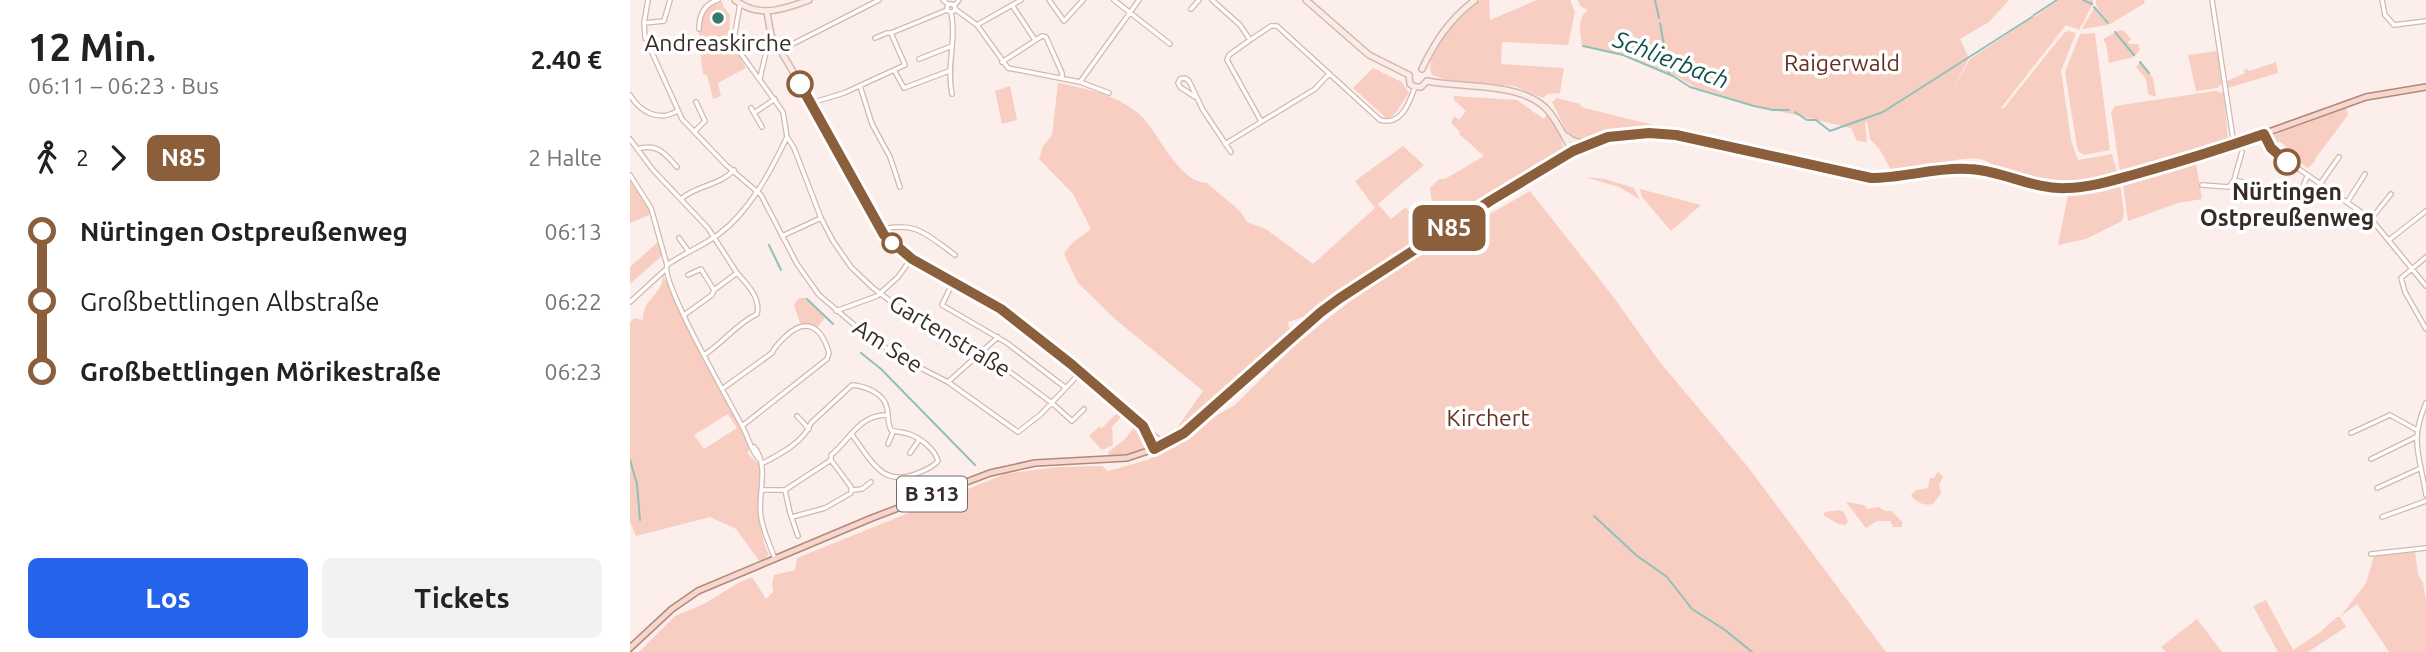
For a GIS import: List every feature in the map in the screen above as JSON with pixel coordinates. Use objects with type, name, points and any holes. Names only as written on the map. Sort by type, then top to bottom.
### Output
[{"type":"main road","name":"B 313","points":[[630,648],[672,609],[698,591],[905,505],[999,470],[1035,463],[1119,459],[1164,445],[1191,427],[1340,298],[1573,151],[1608,137],[1663,133],[1871,178],[1894,178],[1969,169],[2041,186],[2068,188],[2119,178],[2234,145],[2316,113],[2367,97],[2426,87]]},
{"type":"street","points":[[648,0],[644,23],[664,21],[670,0]]},
{"type":"street","points":[[699,29],[705,8],[718,0]]},
{"type":"street","points":[[737,2],[767,12],[779,11],[810,0]]},
{"type":"street","points":[[780,51],[879,0]]},
{"type":"street","points":[[943,0],[951,9],[977,25],[1007,68],[1080,82],[1109,93]]},
{"type":"street","points":[[875,38],[951,9],[959,0]]},
{"type":"street","points":[[977,25],[1021,0]]},
{"type":"street","points":[[1049,0],[1065,22],[1083,0]]},
{"type":"street","points":[[1114,0],[1170,44]]},
{"type":"street","points":[[1080,82],[1139,0]]},
{"type":"street","points":[[1191,9],[1199,0]]},
{"type":"street","points":[[1212,0],[1240,25],[1251,40]]},
{"type":"street","points":[[1306,0],[1368,55],[1409,75]]},
{"type":"street","points":[[1422,69],[1440,34],[1460,11],[1475,0]]},
{"type":"street","points":[[2212,0],[2234,145]]},
{"type":"street","points":[[2382,0],[2385,15],[2394,25],[2426,21]]},
{"type":"street","name":"Gartenstraße","points":[[737,2],[736,47],[775,99],[785,117],[787,137],[794,148],[821,218],[846,260],[880,293],[913,317],[983,352],[1072,421],[1084,409]]},
{"type":"street","points":[[1012,5],[1035,40]]},
{"type":"street","points":[[951,9],[954,24],[949,71],[952,93]]},
{"type":"street","points":[[767,12],[768,27],[773,40],[811,103],[879,230],[912,259],[1001,309],[1081,372],[1164,445]]},
{"type":"street","name":"Am See","points":[[644,23],[647,44],[677,111],[726,165],[764,199],[808,281],[836,311],[865,334],[905,360],[947,382],[1018,432],[1052,403]]},
{"type":"street","points":[[1261,121],[1227,63],[1229,55],[1271,26],[1277,26],[1383,121],[1392,121],[1399,117],[1415,87]]},
{"type":"street","points":[[811,103],[860,86],[905,65],[891,33]]},
{"type":"street","points":[[1002,62],[1042,36],[1046,37],[1062,73],[1062,79]]},
{"type":"street","points":[[760,78],[768,44],[773,40]]},
{"type":"street","points":[[919,59],[952,46]]},
{"type":"street","points":[[1422,69],[1412,70],[1409,81],[1415,87],[1421,87],[1427,81]]},
{"type":"street","points":[[1422,69],[1426,73],[1427,81]]},
{"type":"street","points":[[894,70],[904,89],[949,71]]},
{"type":"street","points":[[1225,144],[1315,89],[1329,74]]},
{"type":"street","points":[[1195,97],[1179,86],[1180,79],[1189,80],[1195,97],[1231,152]]},
{"type":"street","points":[[1427,81],[1518,91],[1528,95],[1550,113],[1573,151]]},
{"type":"street","points":[[860,86],[872,124],[892,161],[900,187]]},
{"type":"street","points":[[630,95],[641,109],[659,116],[669,116],[677,111]]},
{"type":"street","points":[[762,127],[752,111],[775,99]]},
{"type":"street","points":[[695,131],[705,121],[696,102]]},
{"type":"street","points":[[1561,131],[1571,140],[1591,143]]},
{"type":"street","points":[[2264,134],[2271,148],[2307,177],[2371,219],[2426,286]]},
{"type":"street","points":[[630,302],[666,267],[714,237],[738,216],[756,191],[787,137]]},
{"type":"street","points":[[630,139],[702,220],[751,290],[758,312],[704,355]]},
{"type":"street","points":[[637,149],[660,149],[677,167]]},
{"type":"street","points":[[2202,185],[2229,187],[2234,180],[2242,152]]},
{"type":"street","points":[[2320,184],[2339,157]]},
{"type":"street","points":[[681,199],[692,190],[720,182],[734,170]]},
{"type":"street","points":[[2347,201],[2365,174]]},
{"type":"street","points":[[630,175],[652,208],[666,267],[684,315],[760,462],[761,521],[775,559]]},
{"type":"street","points":[[2234,180],[2299,195],[2307,177]]},
{"type":"street","points":[[2371,219],[2391,194]]},
{"type":"street","points":[[2389,240],[2426,211]]},
{"type":"street","points":[[782,236],[821,218]]},
{"type":"street","points":[[879,230],[908,226],[916,228],[955,255]]},
{"type":"street","points":[[680,238],[689,252]]},
{"type":"street","points":[[2426,257],[2402,276],[2402,282],[2426,329]]},
{"type":"street","points":[[836,311],[880,293],[898,277],[912,259]]},
{"type":"street","points":[[688,275],[701,269],[714,290]]},
{"type":"street","points":[[684,315],[737,273]]},
{"type":"street","points":[[953,282],[942,304],[999,337],[1066,388]]},
{"type":"street","points":[[722,389],[772,353],[775,346],[798,326],[803,324],[814,328],[825,341],[829,353],[827,359],[742,426]]},
{"type":"street","points":[[947,382],[999,337]]},
{"type":"street","points":[[1052,403],[1081,372]]},
{"type":"street","points":[[760,462],[784,452],[809,429],[811,422],[852,385],[878,394],[886,404],[888,425],[893,432],[909,434],[919,440],[931,449],[938,461],[919,472],[897,479],[879,469],[852,435]]},
{"type":"street","points":[[2426,403],[2416,437],[2426,495]]},
{"type":"street","points":[[2422,413],[2426,417]]},
{"type":"street","points":[[797,415],[809,429]]},
{"type":"street","points":[[853,490],[831,460],[831,455],[852,435],[854,429],[869,418],[888,415]]},
{"type":"street","points":[[2351,433],[2390,415],[2417,430]]},
{"type":"street","points":[[1143,426],[1154,449]]},
{"type":"street","points":[[888,444],[893,432]]},
{"type":"street","points":[[2371,459],[2416,437]]},
{"type":"street","points":[[910,453],[919,440]]},
{"type":"street","points":[[761,491],[785,490],[831,460]]},
{"type":"street","points":[[2377,488],[2421,468]]},
{"type":"street","points":[[792,517],[825,508],[853,490],[862,489],[872,482]]},
{"type":"street","points":[[785,490],[798,536]]},
{"type":"street","points":[[2382,517],[2426,501]]},
{"type":"street","points":[[2371,554],[2426,548]]},
{"type":"green space","points":[[1481,0],[1489,0],[1490,20],[1537,0],[1570,0],[1575,12],[1568,45],[1502,42],[1501,64],[1564,68],[1560,93],[1548,94],[1543,98],[1514,86],[1447,80],[1432,75],[1430,65],[1438,44]]},
{"type":"green space","name":"Raigerwald","points":[[1578,0],[2009,0],[1989,22],[1960,39],[1969,58],[1953,90],[1970,59],[2032,18],[2031,15],[2036,16],[2059,0],[2093,0],[2079,30],[2066,25],[2001,108],[2003,109],[2064,33],[2076,33],[2061,71],[2071,140],[2078,160],[2112,154],[2118,175],[2064,184],[2042,182],[1997,170],[1990,163],[1971,158],[1919,168],[1891,170],[1880,150],[1870,139],[1867,121],[1867,142],[1857,141],[1851,128],[1757,106],[1695,87],[1624,54],[1582,45],[1581,21],[1588,10],[1580,6]]},
{"type":"green space","points":[[2096,0],[2144,0],[2145,3],[2110,24],[2096,6]]},
{"type":"green space","points":[[717,2],[718,6],[719,2],[723,2],[730,15],[729,42],[746,68],[718,83],[721,96],[713,99],[707,75],[703,74],[699,34],[703,14]]},
{"type":"green space","points":[[2094,8],[2108,25],[2082,29]]},
{"type":"green space","points":[[2120,30],[2131,39],[2129,44],[2138,44],[2140,50],[2134,57],[2109,63],[2103,39]]},
{"type":"green space","points":[[2095,33],[2110,150],[2084,155],[2078,151],[2065,72],[2080,34]]},
{"type":"green space","points":[[2217,51],[2222,84],[2217,88],[2196,91],[2188,55]]},
{"type":"green space","points":[[2140,62],[2153,78],[2156,97],[2148,94],[2146,79],[2136,67]]},
{"type":"green space","points":[[2276,62],[2278,73],[2228,88],[2227,81],[2245,73],[2244,70],[2249,71]]},
{"type":"green space","points":[[1373,68],[1402,82],[1409,93],[1395,114],[1389,118],[1353,88]]},
{"type":"green space","points":[[1058,83],[1101,93],[1130,107],[1146,121],[1177,165],[1187,174],[1196,181],[1207,183],[1240,211],[1247,222],[1266,229],[1313,264],[1375,208],[1355,181],[1403,146],[1424,165],[1378,204],[1391,219],[1406,207],[1413,218],[1433,211],[1430,188],[1439,179],[1445,179],[1484,156],[1459,134],[1451,123],[1454,116],[1459,120],[1466,111],[1454,100],[1454,96],[1517,100],[1544,119],[1547,113],[1560,135],[1564,149],[1343,293],[1306,322],[1303,317],[1288,322],[1289,328],[1297,325],[1300,328],[1198,417],[1166,438],[1162,435],[1176,429],[1203,391],[1115,319],[1078,283],[1064,254],[1070,245],[1091,229],[1073,194],[1039,159],[1043,146],[1052,135]]},
{"type":"green space","points":[[1010,86],[1017,120],[1002,124],[995,91]]},
{"type":"green space","points":[[2215,91],[2224,93],[2228,141],[2122,174],[2120,172],[2111,112],[2115,106]]},
{"type":"green space","points":[[1557,98],[1580,104],[1581,107],[1669,129],[1608,132],[1580,140],[1573,138],[1566,130],[1552,102]]},
{"type":"green space","points":[[2346,107],[2348,115],[2308,168],[2287,153],[2289,149],[2279,141],[2273,148],[2270,143],[2274,135],[2280,132]]},
{"type":"green space","points":[[2196,163],[2202,199],[2178,203],[2128,221],[2123,184]]},
{"type":"green space","points":[[630,176],[652,214],[630,223]]},
{"type":"green space","points":[[1585,177],[1605,179],[1634,188],[1640,200],[1619,187]]},
{"type":"green space","points":[[2120,184],[2124,212],[2122,221],[2086,239],[2058,245],[2068,195],[2089,193]]},
{"type":"green space","points":[[1640,189],[1701,205],[1671,231],[1642,197]]},
{"type":"green space","name":"Kirchert","points":[[1530,191],[1615,299],[1659,361],[1748,467],[1886,652],[639,652],[675,616],[704,604],[738,583],[752,577],[766,599],[773,592],[774,575],[795,570],[797,558],[1005,474],[1057,467],[1102,466],[1108,471],[1147,460],[1175,447],[1205,422],[1235,405],[1296,344],[1349,302],[1420,254]]},
{"type":"green space","points":[[660,240],[663,255],[630,284],[630,267]]},
{"type":"green space","points":[[663,275],[700,353],[741,426],[749,445],[748,454],[760,465],[760,523],[769,555],[760,562],[736,529],[710,517],[636,536],[630,522],[630,322],[635,318],[643,320],[646,307]],"holes":[[[728,414],[737,428],[704,449],[694,435]]]},
{"type":"green space","points":[[799,298],[806,298],[826,316],[817,328],[811,324],[800,323],[794,305]]},
{"type":"green space","points":[[1120,410],[1124,413],[1112,427],[1113,445],[1102,450],[1089,436],[1099,427],[1102,428]]},
{"type":"green space","points":[[1134,420],[1143,429],[1150,445],[1136,453],[1109,457],[1108,452],[1133,429],[1130,422]]},
{"type":"green space","points":[[1938,471],[1943,477],[1939,485],[1941,493],[1933,504],[1915,500],[1911,495],[1916,490],[1928,488],[1930,478],[1934,478]]},
{"type":"green space","points":[[1846,502],[1864,505],[1867,509],[1879,507],[1892,511],[1902,522],[1902,527],[1893,527],[1890,521],[1877,521],[1866,528]]},
{"type":"green space","points":[[1825,512],[1844,512],[1848,522],[1845,525],[1823,515]]},
{"type":"green space","points":[[2415,551],[2418,574],[2423,583],[2426,600],[2426,652],[2389,652],[2357,604],[2340,617],[2366,583],[2374,556]]},
{"type":"green space","points":[[2266,600],[2293,650],[2340,617],[2346,627],[2308,652],[2278,652],[2253,606]]},
{"type":"green space","points":[[2197,619],[2222,652],[2166,652],[2161,647]]},
{"type":"waterway","points":[[1655,0],[1659,18]]},
{"type":"waterway","name":"Schlierbach","points":[[2034,15],[2057,0]]},
{"type":"waterway","points":[[2083,0],[2092,4]]},
{"type":"waterway","points":[[2094,7],[2108,23]]},
{"type":"waterway","name":"Schlierbach","points":[[1795,112],[1807,120],[1816,120],[1830,131],[1883,112],[2032,17]]},
{"type":"waterway","points":[[1660,23],[1669,73]]},
{"type":"waterway","points":[[2115,32],[2134,55]]},
{"type":"waterway","name":"Schlierbach","points":[[1583,46],[1623,55],[1673,76],[1690,87],[1754,106],[1789,110]]},
{"type":"waterway","points":[[2140,62],[2149,73]]},
{"type":"waterway","points":[[769,245],[781,270]]},
{"type":"waterway","points":[[807,299],[833,324]]},
{"type":"waterway","points":[[861,353],[881,369],[975,465]]},
{"type":"waterway","points":[[630,460],[637,484],[640,520]]},
{"type":"waterway","points":[[1594,516],[1636,555],[1667,577],[1692,609],[1725,630],[1752,652]]},
{"type":"bus line","name":"N85","points":[[800,84],[884,235],[906,256],[1001,309],[1071,364],[1143,426],[1154,449],[1184,433],[1340,298],[1531,175],[1573,151],[1608,137],[1649,133],[1676,135],[1871,178],[1894,178],[1969,169],[2056,188],[2092,185],[2216,151],[2264,134],[2271,148],[2287,162]]},
{"type":"place","name":"Andreaskirche","points":[[718,18]]},
{"type":"place","name":"Nürtingen Ostpreußenweg","points":[[2287,162]]}]
